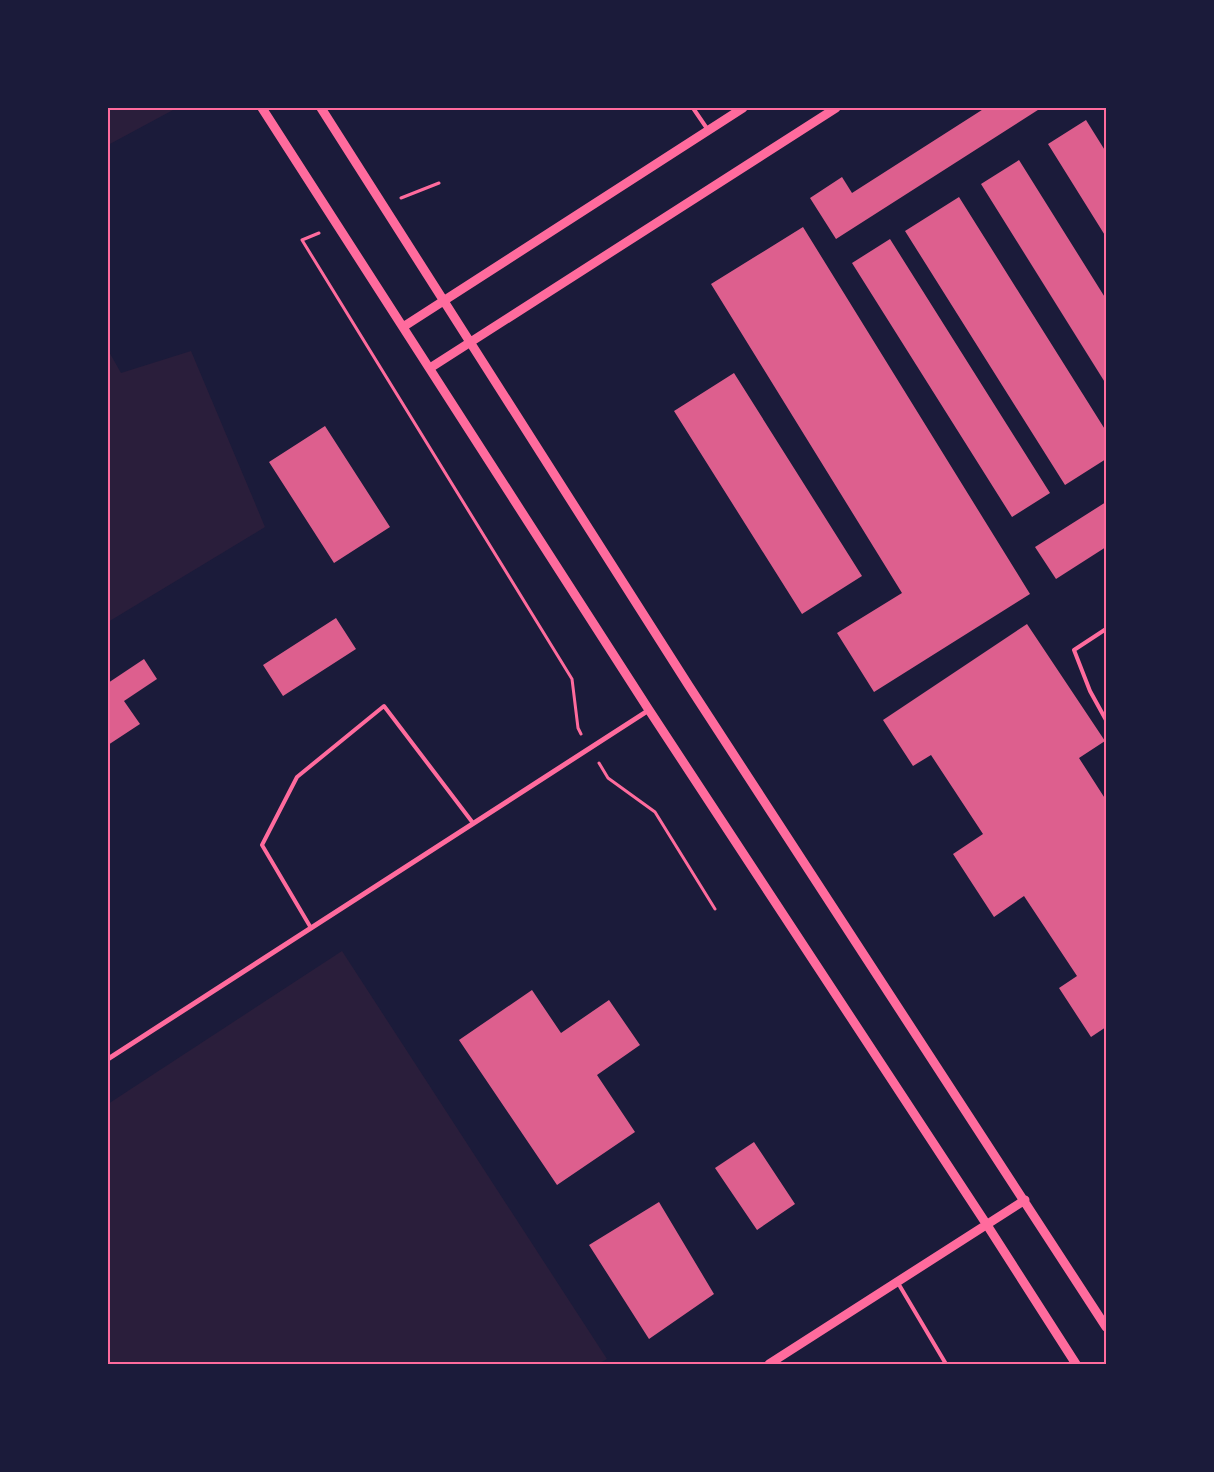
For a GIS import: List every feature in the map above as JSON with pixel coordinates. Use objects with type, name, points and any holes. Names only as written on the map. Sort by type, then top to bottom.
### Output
[{"type":"street","points":[[262,108],[649,710],[1076,1364]]},
{"type":"street","points":[[321,108],[689,686],[1106,1327]]},
{"type":"street","points":[[403,327],[743,108]]},
{"type":"street","points":[[430,368],[836,108]]},
{"type":"street","points":[[108,1059],[649,710]]},
{"type":"street","points":[[769,1364],[1025,1200]]},
{"type":"lane","points":[[693,108],[708,130]]},
{"type":"lane","points":[[1106,629],[1074,650],[1090,691],[1106,720]]},
{"type":"lane","points":[[312,928],[262,845],[297,777],[384,706],[473,823]]},
{"type":"lane","points":[[897,1282],[946,1364]]},
{"type":"path","points":[[383,205],[439,183]]},
{"type":"path","points":[[338,226],[302,240],[572,679],[578,728],[608,778],[655,812],[715,909]]},
{"type":"shaded area","points":[[108,108],[172,108],[173,110],[108,145]]},
{"type":"shaded area","points":[[108,350],[121,373],[191,351],[265,527],[108,622]]},
{"type":"shaded area","points":[[342,951],[607,1359],[598,1364],[108,1364],[108,1104]]},
{"type":"building","points":[[985,108],[1041,108],[836,239],[810,198],[842,177],[852,193]]},
{"type":"building","points":[[1086,120],[1106,152],[1106,237],[1048,144]]},
{"type":"building","points":[[1019,160],[1106,299],[1106,384],[981,184]]},
{"type":"building","points":[[959,197],[1106,431],[1106,459],[1065,485],[905,231]]},
{"type":"building","points":[[803,227],[1030,594],[874,692],[837,633],[902,593],[711,284]]},
{"type":"building","points":[[890,239],[1050,493],[1012,517],[852,263]]},
{"type":"building","points":[[734,373],[862,576],[802,614],[674,411]]},
{"type":"building","points":[[325,426],[390,527],[334,563],[269,462]]},
{"type":"building","points":[[1106,502],[1106,547],[1056,579],[1035,547]]},
{"type":"building","points":[[336,618],[356,649],[283,696],[263,665]]},
{"type":"building","points":[[1027,624],[1105,741],[1079,758],[1106,800],[1106,1027],[1091,1037],[1059,988],[1077,976],[1024,896],[994,917],[953,854],[983,834],[931,755],[913,766],[883,720]]},
{"type":"building","points":[[144,659],[157,679],[124,701],[140,724],[108,745],[108,683]]},
{"type":"building","points":[[532,990],[561,1033],[609,1000],[640,1045],[597,1075],[635,1132],[557,1185],[459,1040]]},
{"type":"building","points":[[754,1142],[795,1204],[757,1230],[715,1168]]},
{"type":"building","points":[[659,1202],[714,1294],[649,1339],[589,1245]]}]
